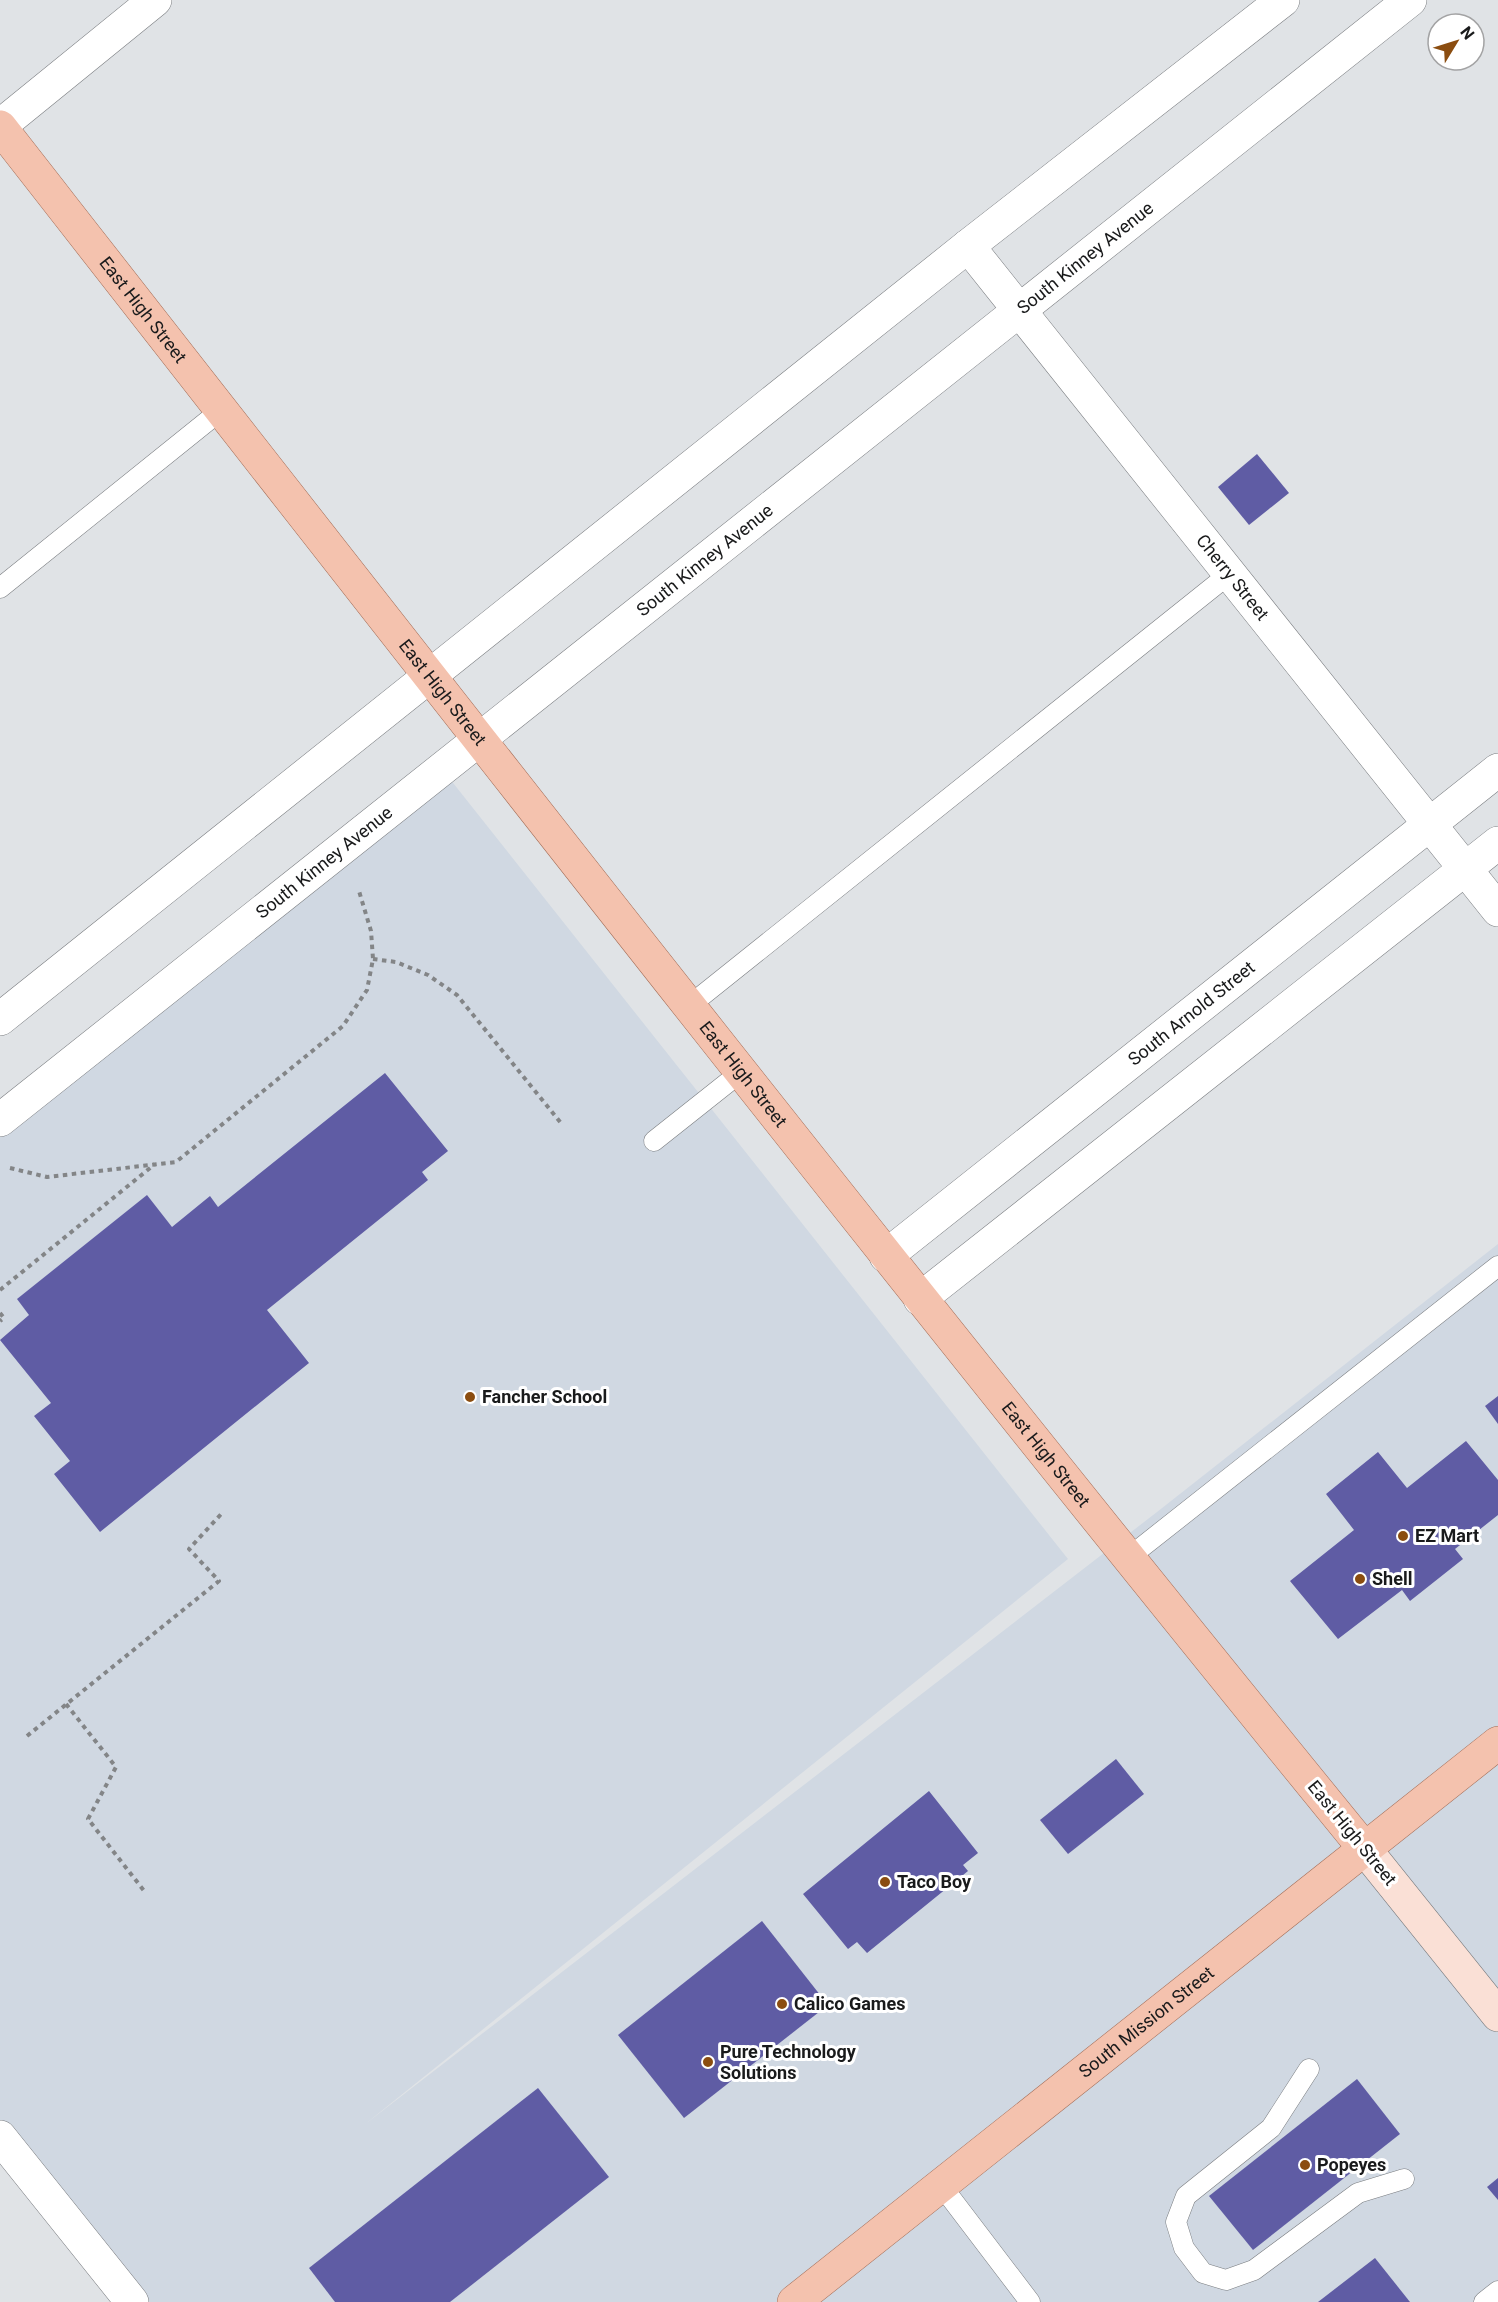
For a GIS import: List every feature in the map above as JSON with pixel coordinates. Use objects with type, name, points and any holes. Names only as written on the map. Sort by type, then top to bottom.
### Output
[{"type":"main road","name":"East High Street","points":[[0,127],[429,678],[920,1299],[1364,1848]]},
{"type":"main road","name":"South Mission Street","points":[[794,2302],[1498,1743]]},
{"type":"street","points":[[0,127],[155,0]]},
{"type":"street","points":[[0,1018],[968,246],[1283,0]]},
{"type":"street","name":"South Kinney Avenue","points":[[0,1120],[1018,309],[1410,0]]},
{"type":"street","name":"Cherry Street","points":[[968,246],[1228,575],[1498,910]]},
{"type":"street","name":"South Arnold Street","points":[[886,1256],[1498,770]]},
{"type":"street","points":[[920,1299],[1498,843]]},
{"type":"street","name":"East High Street","points":[[1364,1848],[1498,2015]]},
{"type":"street","points":[[0,2137],[132,2302]]},
{"type":"lane","points":[[0,588],[220,411]]},
{"type":"lane","points":[[689,1006],[1228,575]]},
{"type":"lane","points":[[654,1141],[741,1072]]},
{"type":"lane","points":[[1128,1558],[1498,1266]]},
{"type":"lane","points":[[1309,2069],[1271,2128],[1186,2196],[1176,2222],[1184,2248],[1203,2273],[1226,2280],[1254,2270],[1358,2193],[1404,2179]]},
{"type":"lane","points":[[941,2185],[1030,2302]]},
{"type":"lane","points":[[1484,2302],[1498,2291]]},
{"type":"path","points":[[10,1168],[47,1177],[176,1162],[343,1026],[367,990],[374,960],[371,931],[359,891]]},
{"type":"path","points":[[374,960],[396,962],[428,975],[457,995],[561,1123]]},
{"type":"path","points":[[0,1290],[155,1164]]},
{"type":"path","points":[[0,1313],[4,1318],[0,1321]]},
{"type":"path","points":[[27,1736],[219,1581],[189,1549],[223,1512]]},
{"type":"path","points":[[66,1704],[116,1767],[88,1819],[145,1892]]},
{"type":"shaded area","points":[[442,769],[1068,1559],[364,2125],[1157,1512],[1498,1244],[1498,2302],[132,2302],[0,2136],[0,1120]]},
{"type":"building","points":[[1257,454],[1289,493],[1249,525],[1218,487]]},
{"type":"building","points":[[385,1073],[448,1151],[422,1172],[428,1180],[267,1310],[309,1363],[100,1532],[54,1474],[70,1461],[34,1416],[51,1403],[0,1340],[29,1315],[17,1299],[147,1195],[172,1227],[210,1196],[218,1207]]},
{"type":"building","points":[[1498,1396],[1498,1424],[1485,1406]]},
{"type":"building","points":[[1466,1441],[1498,1480],[1498,1515],[1455,1549],[1463,1559],[1410,1601],[1402,1590],[1338,1639],[1290,1581],[1354,1530],[1326,1494],[1378,1452],[1407,1488]]},
{"type":"building","points":[[1116,1759],[1144,1794],[1068,1854],[1040,1820]]},
{"type":"building","name":"Taco Boy","points":[[929,1791],[978,1853],[963,1865],[968,1871],[867,1953],[857,1942],[848,1949],[803,1894]]},
{"type":"building","points":[[762,1921],[828,2005],[684,2118],[618,2035]]},
{"type":"building","name":"Popeyes","points":[[1357,2079],[1400,2134],[1253,2250],[1209,2196]]},
{"type":"building","points":[[538,2088],[609,2177],[450,2302],[335,2302],[309,2268]]},
{"type":"building","points":[[1498,2178],[1498,2200],[1487,2187]]},
{"type":"building","points":[[1375,2258],[1410,2302],[1318,2302]]},
{"type":"place","name":"Fancher School","points":[[470,1397]]},
{"type":"place","name":"EZ Mart","points":[[1403,1536]]},
{"type":"place","name":"Shell","points":[[1360,1579]]},
{"type":"place","name":"Taco Boy","points":[[885,1882]]},
{"type":"place","name":"Calico Games","points":[[782,2004]]},
{"type":"place","name":"Pure Technology Solutions","points":[[708,2062]]},
{"type":"place","name":"Popeyes","points":[[1305,2165]]}]
